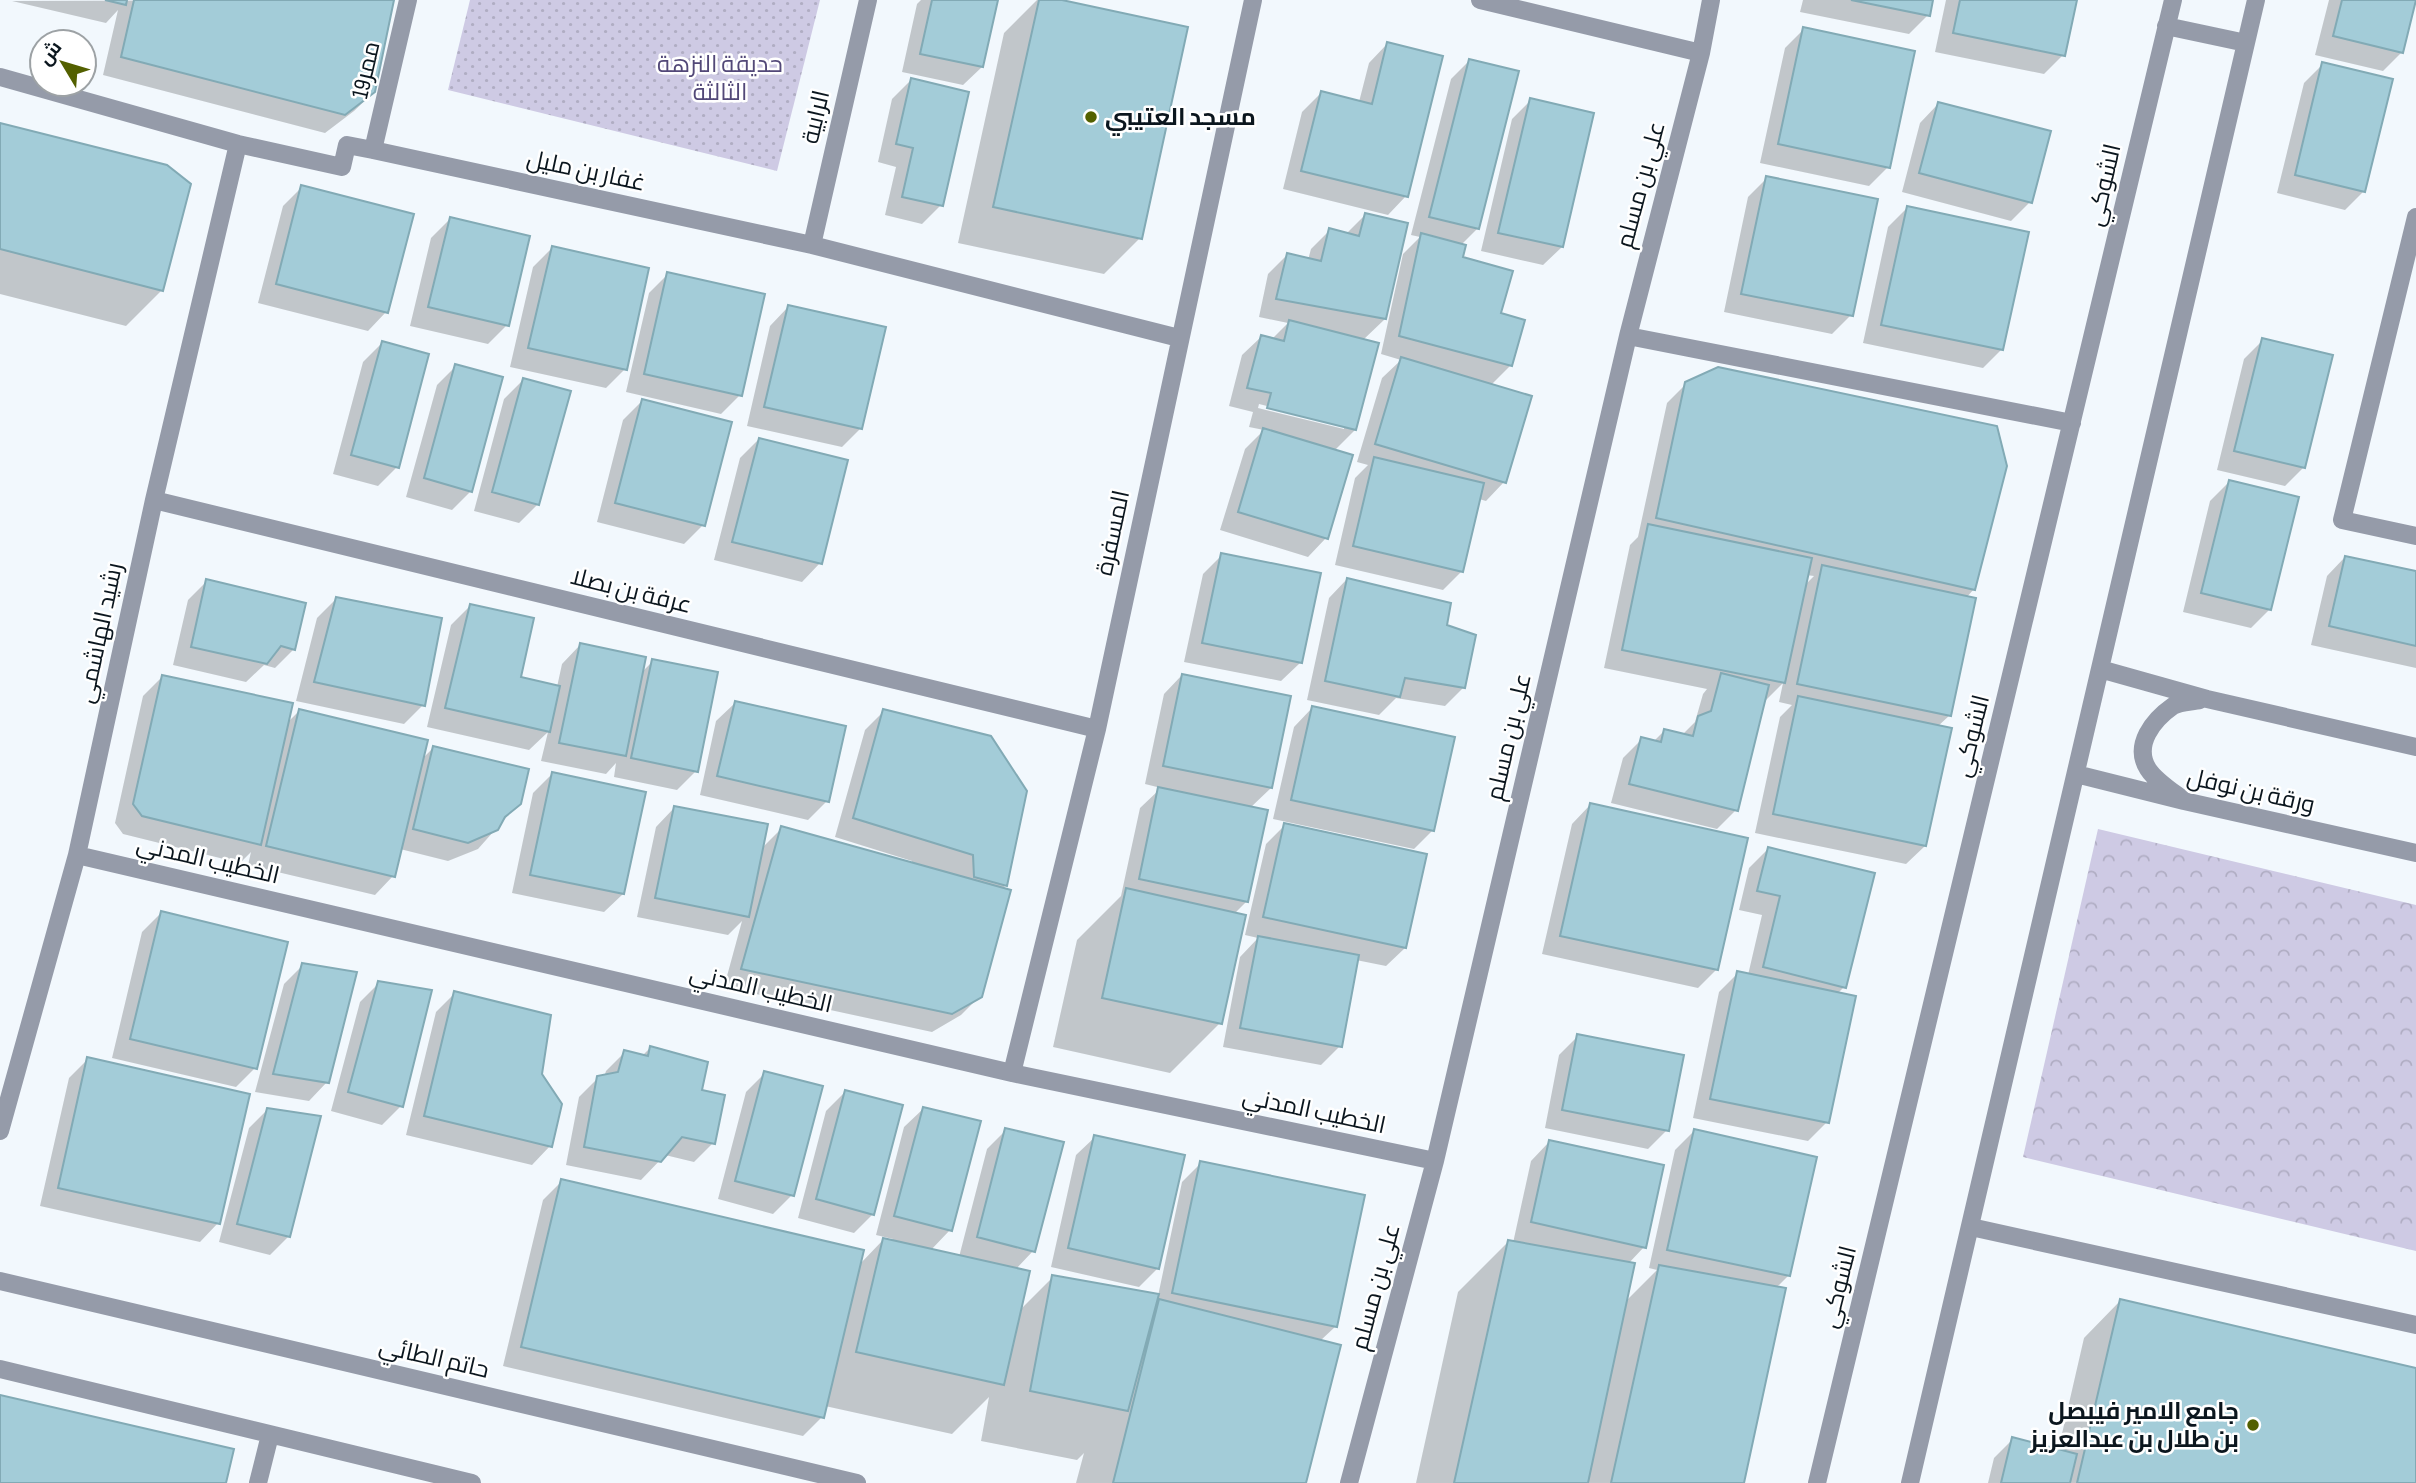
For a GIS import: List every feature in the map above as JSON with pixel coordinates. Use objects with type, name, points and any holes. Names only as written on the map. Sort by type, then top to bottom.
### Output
[{"type":"street","name":"ممر19","points":[[373,150],[408,0]]},
{"type":"street","name":"الرابية","points":[[813,244],[868,0]]},
{"type":"street","name":"المسفرة","points":[[1012,1073],[1097,729],[1253,0]]},
{"type":"street","points":[[1480,0],[1701,52]]},
{"type":"street","name":"علي بن مسلم","points":[[1349,1483],[1435,1161],[1628,336],[1701,52],[1711,0]]},
{"type":"street","name":"الشوكي","points":[[1817,1483],[2172,0]]},
{"type":"street","points":[[1910,1483],[2256,0]]},
{"type":"street","points":[[2166,26],[2246,43]]},
{"type":"street","name":"غفار بن مليل","points":[[0,77],[239,144],[342,167],[347,145],[373,150],[813,244],[1179,338]]},
{"type":"street","name":"رشيد الهاشمي","points":[[0,1131],[78,855],[155,500],[239,144]]},
{"type":"street","points":[[2416,217],[2342,520],[2416,536]]},
{"type":"street","points":[[1628,336],[2072,422]]},
{"type":"street","name":"عرفة بن بصلا","points":[[155,500],[1097,729]]},
{"type":"street","points":[[2100,670],[2207,699],[2416,747]]},
{"type":"street","points":[[2185,801],[2149,771],[2142,755],[2144,738],[2153,725],[2175,705],[2207,699]]},
{"type":"street","name":"ورقة بن نوفل","points":[[2076,774],[2416,853]]},
{"type":"street","name":"الخطيب المدني","points":[[78,855],[1012,1073],[1435,1161]]},
{"type":"street","points":[[1971,1227],[2416,1325]]},
{"type":"street","name":"حاتم الطائي","points":[[0,1281],[857,1483]]},
{"type":"street","points":[[0,1368],[472,1483]]},
{"type":"street","points":[[258,1483],[270,1435]]},
{"type":"green space","name":"حديقة النزهة الثالثة","points":[[470,0],[820,0],[777,171],[448,90]]},
{"type":"green space","points":[[2098,829],[2416,905],[2416,1251],[2023,1157]]},
{"type":"building","points":[[105,0],[127,0],[126,5]]},
{"type":"building","points":[[134,0],[394,0],[375,92],[345,115],[121,57]]},
{"type":"building","points":[[932,0],[998,0],[983,67],[920,54]]},
{"type":"building","name":"مسجد العتيبي","points":[[1039,0],[1062,0],[1188,27],[1142,239],[993,207]]},
{"type":"building","points":[[1851,0],[1933,0],[1930,16]]},
{"type":"building","points":[[1960,0],[2077,0],[2065,56],[1953,33]]},
{"type":"building","points":[[2342,0],[2416,0],[2403,53],[2333,36]]},
{"type":"building","points":[[1803,27],[1915,51],[1890,168],[1778,144]]},
{"type":"building","points":[[1387,42],[1443,56],[1408,197],[1301,171],[1321,91],[1372,104]]},
{"type":"building","points":[[1469,59],[1519,71],[1479,229],[1429,217]]},
{"type":"building","points":[[2322,62],[2393,79],[2365,192],[2295,175]]},
{"type":"building","points":[[911,78],[969,92],[943,206],[902,197],[913,148],[896,144]]},
{"type":"building","points":[[1530,98],[1594,113],[1563,247],[1498,233]]},
{"type":"building","points":[[1938,102],[2051,131],[2032,203],[1919,173]]},
{"type":"building","points":[[0,123],[167,165],[191,184],[163,291],[0,249]]},
{"type":"building","points":[[1766,176],[1878,199],[1853,316],[1741,294]]},
{"type":"building","points":[[301,185],[414,214],[388,313],[276,284]]},
{"type":"building","points":[[1907,206],[2029,232],[2003,350],[1881,325]]},
{"type":"building","points":[[1365,213],[1408,223],[1386,319],[1276,299],[1287,253],[1321,261],[1329,228],[1359,236]]},
{"type":"building","points":[[450,217],[530,236],[509,326],[428,307]]},
{"type":"building","points":[[1421,233],[1466,245],[1463,257],[1513,271],[1501,313],[1525,320],[1512,366],[1399,336]]},
{"type":"building","points":[[552,246],[649,268],[627,370],[528,348]]},
{"type":"building","points":[[667,272],[765,294],[742,396],[644,374]]},
{"type":"building","points":[[788,305],[886,327],[862,429],[764,407]]},
{"type":"building","points":[[1289,320],[1379,343],[1356,430],[1267,408],[1271,393],[1247,388],[1261,335],[1284,341]]},
{"type":"building","points":[[2262,338],[2333,355],[2305,468],[2234,451]]},
{"type":"building","points":[[382,341],[429,354],[399,468],[351,455]]},
{"type":"building","points":[[1401,357],[1532,396],[1506,483],[1375,444]]},
{"type":"building","points":[[455,364],[503,377],[472,492],[424,478]]},
{"type":"building","points":[[1718,367],[1997,426],[2007,466],[1975,590],[1656,518],[1685,382]]},
{"type":"building","points":[[523,378],[571,391],[539,505],[492,492]]},
{"type":"building","points":[[642,399],[732,422],[705,526],[615,503]]},
{"type":"building","points":[[1263,428],[1353,455],[1328,539],[1238,512]]},
{"type":"building","points":[[759,438],[848,460],[822,564],[732,542]]},
{"type":"building","points":[[1374,457],[1484,483],[1463,572],[1353,546]]},
{"type":"building","points":[[2229,480],[2299,497],[2271,610],[2201,593]]},
{"type":"building","points":[[1648,524],[1812,558],[1785,683],[1622,650]]},
{"type":"building","points":[[1221,553],[1321,573],[1302,663],[1202,643]]},
{"type":"building","points":[[2345,556],[2416,571],[2416,646],[2329,626]]},
{"type":"building","points":[[1822,565],[1976,598],[1951,716],[1797,684]]},
{"type":"building","points":[[1347,578],[1451,603],[1447,625],[1476,635],[1465,688],[1405,678],[1400,697],[1325,681]]},
{"type":"building","points":[[206,579],[306,603],[295,650],[281,646],[267,664],[191,647]]},
{"type":"building","points":[[336,597],[442,618],[425,706],[314,682]]},
{"type":"building","points":[[470,604],[534,618],[521,677],[560,686],[550,732],[445,708]]},
{"type":"building","points":[[580,643],[646,657],[626,756],[559,743]]},
{"type":"building","points":[[652,659],[718,672],[698,772],[631,758]]},
{"type":"building","points":[[1721,673],[1769,685],[1738,811],[1629,784],[1641,737],[1661,742],[1664,729],[1693,736],[1698,716],[1711,711]]},
{"type":"building","points":[[1182,674],[1291,696],[1272,788],[1163,766]]},
{"type":"building","points":[[162,675],[293,703],[261,845],[142,816],[133,804]]},
{"type":"building","points":[[1798,696],[1952,728],[1926,846],[1773,814]]},
{"type":"building","points":[[735,701],[846,726],[829,802],[717,776]]},
{"type":"building","points":[[1312,706],[1455,737],[1434,831],[1291,800]]},
{"type":"building","points":[[299,709],[428,740],[395,877],[266,846]]},
{"type":"building","points":[[883,709],[991,736],[1027,791],[1007,886],[974,877],[973,855],[853,818]]},
{"type":"building","points":[[433,746],[529,769],[521,804],[505,817],[498,830],[468,843],[413,829]]},
{"type":"building","points":[[552,772],[646,792],[624,894],[530,875]]},
{"type":"building","points":[[1158,787],[1268,810],[1248,902],[1139,879]]},
{"type":"building","points":[[1590,803],[1748,838],[1718,970],[1560,936]]},
{"type":"building","points":[[674,806],[768,824],[749,917],[655,898]]},
{"type":"building","points":[[1284,823],[1427,854],[1406,948],[1263,917]]},
{"type":"building","points":[[781,826],[1011,890],[982,997],[952,1014],[741,969]]},
{"type":"building","points":[[1768,847],[1875,873],[1846,988],[1763,967],[1780,896],[1757,891]]},
{"type":"building","points":[[1126,888],[1246,915],[1222,1024],[1102,998]]},
{"type":"building","points":[[161,911],[288,942],[257,1069],[130,1039]]},
{"type":"building","points":[[1258,936],[1359,955],[1342,1047],[1240,1028]]},
{"type":"building","points":[[302,963],[357,972],[329,1083],[273,1074]]},
{"type":"building","points":[[1737,971],[1856,996],[1829,1123],[1710,1099]]},
{"type":"building","points":[[378,981],[432,990],[403,1107],[348,1092]]},
{"type":"building","points":[[454,991],[551,1015],[542,1074],[562,1104],[552,1147],[424,1116]]},
{"type":"building","points":[[1577,1034],[1684,1055],[1669,1131],[1562,1110]]},
{"type":"building","points":[[650,1046],[708,1062],[702,1090],[725,1095],[715,1144],[682,1137],[661,1162],[584,1147],[597,1076],[618,1072],[624,1050],[648,1056]]},
{"type":"building","points":[[87,1057],[250,1094],[220,1224],[58,1188]]},
{"type":"building","points":[[764,1071],[823,1086],[794,1196],[735,1181]]},
{"type":"building","points":[[845,1090],[903,1105],[874,1215],[816,1199]]},
{"type":"building","points":[[923,1107],[981,1121],[952,1231],[894,1216]]},
{"type":"building","points":[[267,1108],[321,1116],[290,1237],[237,1224]]},
{"type":"building","points":[[1005,1128],[1064,1142],[1035,1252],[977,1237]]},
{"type":"building","points":[[1694,1129],[1817,1157],[1790,1276],[1667,1250]]},
{"type":"building","points":[[1094,1135],[1185,1155],[1159,1269],[1068,1248]]},
{"type":"building","points":[[1549,1140],[1664,1165],[1646,1248],[1531,1222]]},
{"type":"building","points":[[1200,1161],[1365,1195],[1337,1327],[1172,1293]]},
{"type":"building","points":[[561,1179],[864,1250],[824,1418],[521,1347]]},
{"type":"building","points":[[883,1238],[1030,1271],[1004,1385],[856,1352]]},
{"type":"building","points":[[1508,1240],[1635,1263],[1588,1483],[1454,1483]]},
{"type":"building","points":[[1659,1265],[1786,1288],[1744,1483],[1611,1483]]},
{"type":"building","points":[[1052,1275],[1159,1294],[1128,1411],[1030,1391]]},
{"type":"building","points":[[1159,1299],[1341,1345],[1306,1483],[1113,1483]]},
{"type":"building","name":"جامع الامير فيبصل بن طلال بن عبدالعزيز","points":[[2120,1299],[2416,1368],[2416,1483],[2077,1483]]},
{"type":"building","points":[[0,1395],[234,1449],[226,1483],[0,1483]]},
{"type":"building","points":[[2012,1437],[2077,1454],[2070,1483],[2001,1483]]},
{"type":"place","name":"مسجد العتيبي","points":[[1091,117]]},
{"type":"place","name":"جامع الامير فيبصل بن طلال بن عبدالعزيز","points":[[2253,1425]]}]
